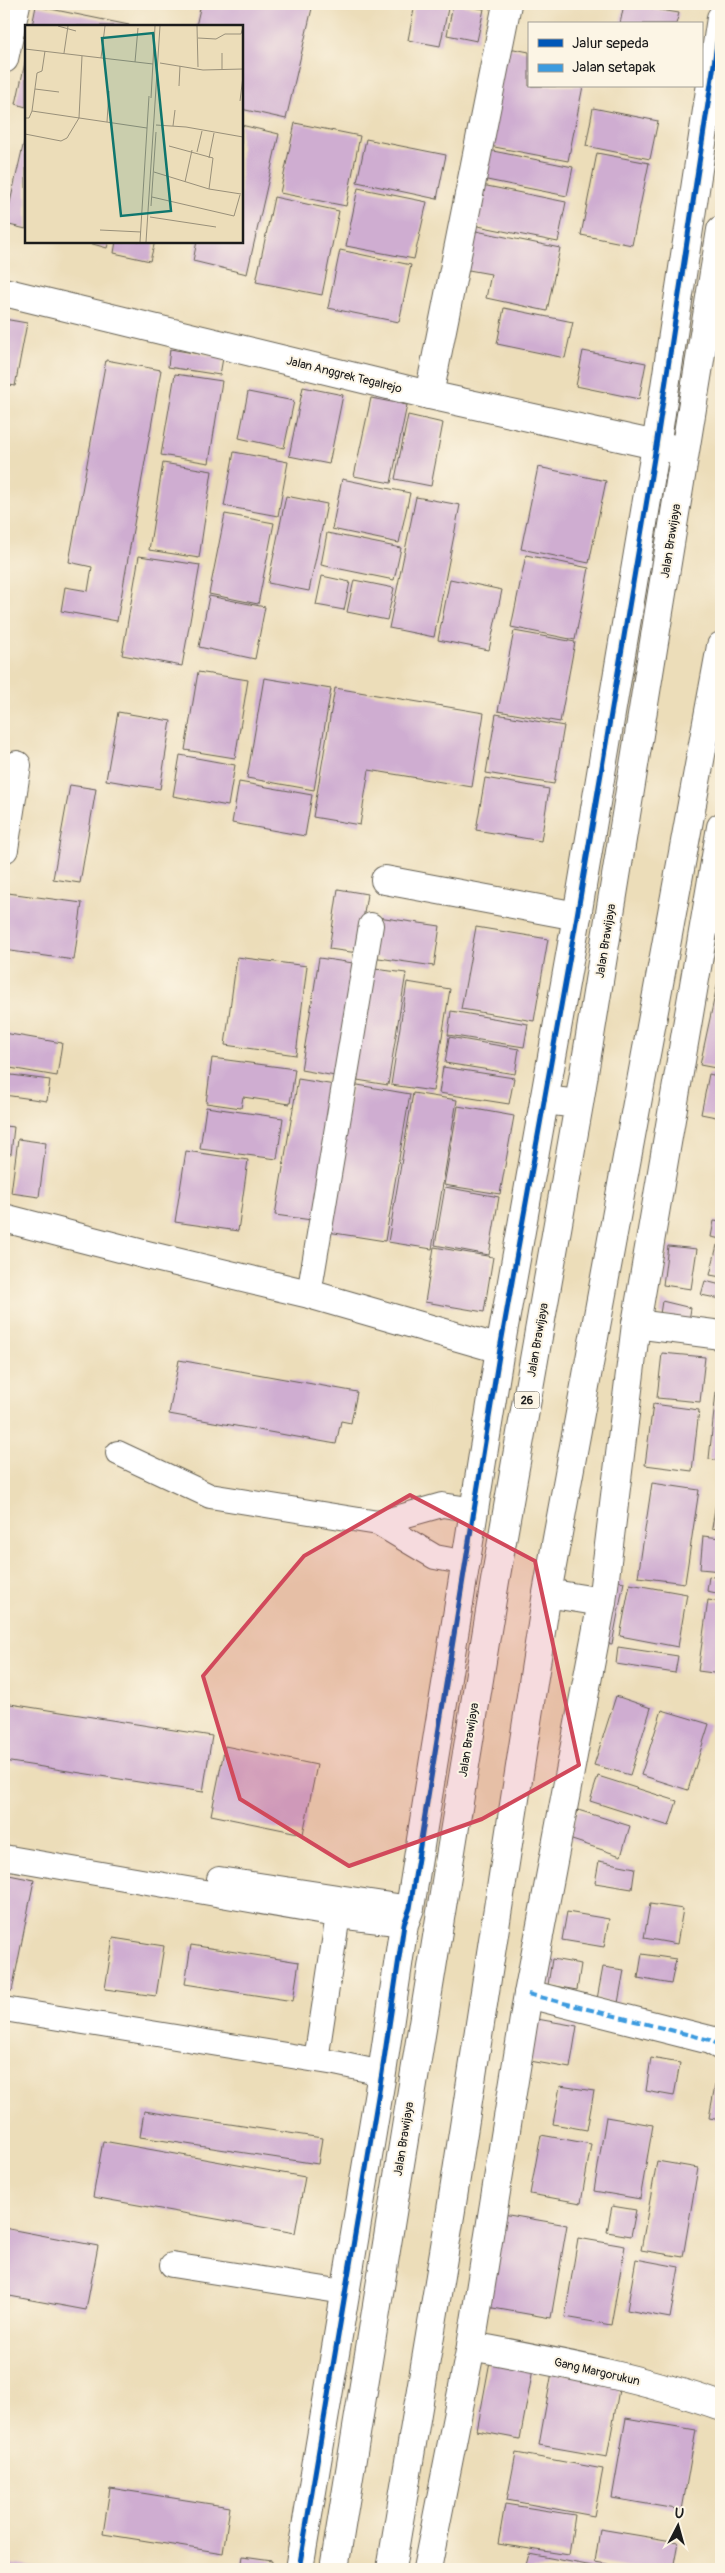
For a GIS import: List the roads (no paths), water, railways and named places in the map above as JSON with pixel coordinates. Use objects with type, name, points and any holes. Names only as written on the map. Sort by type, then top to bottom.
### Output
[{"type":"main road","points":[[4,59],[16,4]]},
{"type":"main road","points":[[429,395],[507,4]]},
{"type":"main road","points":[[299,2569],[476,1510],[500,1349],[577,916],[656,446],[721,18]]},
{"type":"main road","name":"Jalan Brawijaya","points":[[334,2569],[495,1581],[579,1104],[721,230]]},
{"type":"main road","name":"Jalan Anggrek Tegalrejo","points":[[4,292],[429,395],[685,452]]},
{"type":"main road","points":[[391,2569],[451,2210],[547,1594],[721,646]]},
{"type":"main road","points":[[4,849],[18,765]]},
{"type":"main road","points":[[427,2569],[471,2346],[528,1994],[602,1602],[636,1324],[721,827]]},
{"type":"main road","points":[[385,880],[577,916]]},
{"type":"main road","points":[[544,1100],[579,1104]]},
{"type":"main road","points":[[4,1218],[309,1294],[500,1349]]},
{"type":"main road","points":[[636,1324],[721,1335]]},
{"type":"main road","points":[[547,1594],[602,1602]]},
{"type":"main road","points":[[528,1994],[710,2040],[721,2046]]},
{"type":"main road","name":"Gang Margorukun","points":[[471,2346],[577,2366],[686,2394],[721,2406]]},
{"type":"lane","points":[[309,1294],[371,924]]},
{"type":"lane","points":[[118,1453],[210,1496],[378,1523],[435,1557],[467,1563]]},
{"type":"lane","points":[[378,1523],[442,1505],[476,1510]]},
{"type":"lane","points":[[4,1857],[338,1915],[407,1916]]},
{"type":"lane","points":[[206,1876],[407,1916]]},
{"type":"lane","points":[[316,2060],[338,1915]]},
{"type":"lane","points":[[4,2009],[316,2060],[382,2073]]},
{"type":"lane","points":[[172,2265],[344,2292]]}]
